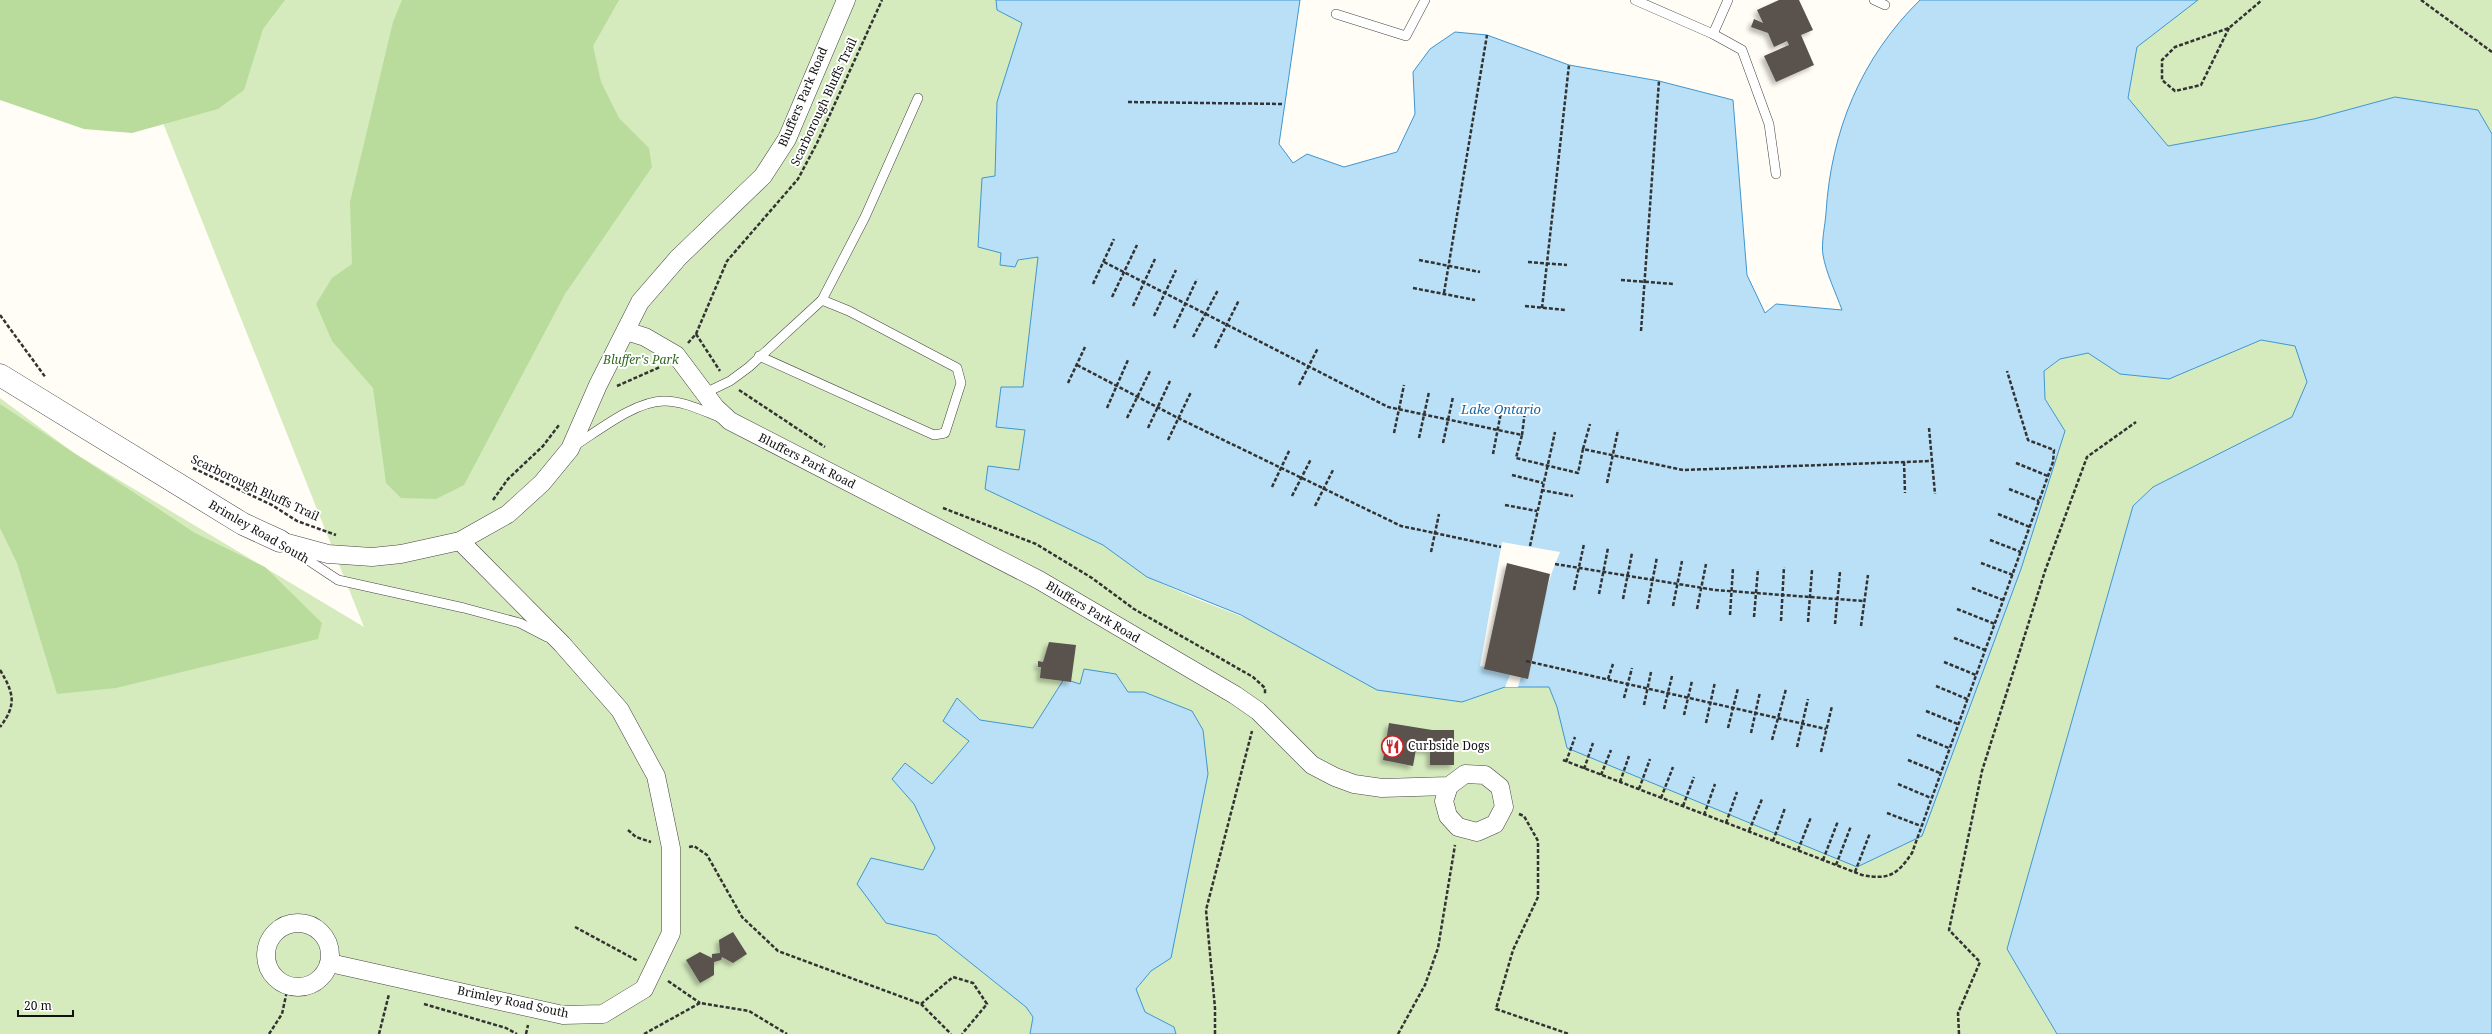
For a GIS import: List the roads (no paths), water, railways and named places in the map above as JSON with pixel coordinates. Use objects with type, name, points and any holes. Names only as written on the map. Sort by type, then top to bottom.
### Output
[{"type":"street","name":"Bluffers Park Road","points":[[280,542],[328,554],[372,557],[430,549],[460,541],[508,514],[542,483],[570,449],[598,385],[640,302],[657,280],[763,176],[776,158],[787,139],[846,0]]},
{"type":"street","name":"Bluffers Park Road","points":[[626,331],[668,349],[676,355],[705,394],[730,421],[1039,580],[1235,695],[1258,711],[1312,765],[1335,777],[1354,784],[1382,788],[1449,786]]},
{"type":"street","name":"Brimley Road South","points":[[0,375],[244,524],[280,542]]},
{"type":"street","name":"Brimley Road South","points":[[330,963],[394,976],[563,1015],[603,1014],[644,989],[671,933],[671,848],[656,776],[620,710],[562,644],[460,541]]},
{"type":"street","points":[[1465,774],[1485,775],[1500,787],[1504,807],[1495,824],[1477,832],[1458,827],[1448,816],[1444,801],[1449,786],[1465,774]]},
{"type":"street","points":[[301,922],[312,925],[328,940],[330,963],[325,973],[317,981],[298,987],[288,986],[278,980],[269,970],[266,959],[266,946],[271,936],[280,928],[290,923],[301,922]]},
{"type":"lane","points":[[1336,14],[1406,36],[1425,0]]},
{"type":"lane","points":[[1635,0],[1713,34],[1742,50],[1769,124],[1776,174]]},
{"type":"lane","points":[[1713,34],[1728,0]]},
{"type":"lane","points":[[1874,0],[1885,5]]},
{"type":"lane","points":[[705,394],[730,381],[822,300],[865,217],[918,98]]},
{"type":"lane","points":[[758,356],[934,434],[945,433],[962,382],[957,368],[863,318],[822,300]]},
{"type":"lane","name":"Bluffers Park Road","points":[[570,449],[632,410],[652,402],[678,402],[730,421]]},
{"type":"lane","name":"Brimley Road South","points":[[280,542],[338,580],[464,608],[520,623],[562,644]]},
{"type":"water","name":"Lake Ontario","points":[[996,0],[1300,0],[1279,144],[1293,163],[1307,154],[1344,167],[1397,152],[1415,114],[1413,72],[1430,49],[1455,32],[1487,35],[1569,65],[1659,81],[1733,100],[1747,275],[1765,313],[1776,304],[1842,310],[1826,269],[1823,255],[1823,240],[1829,183],[1834,153],[1842,125],[1866,71],[1881,46],[1899,22],[1920,0],[2198,0],[2137,47],[2128,98],[2168,146],[2314,119],[2395,97],[2478,110],[2492,134],[2492,1034],[2057,1034],[2007,949],[2133,506],[2153,487],[2292,417],[2307,382],[2295,346],[2261,340],[2169,379],[2120,374],[2088,353],[2060,359],[2044,371],[2045,399],[2065,431],[2021,569],[1922,836],[1857,867],[1567,748],[1557,707],[1549,687],[1505,687],[1462,702],[1377,690],[1241,615],[1147,577],[1103,545],[985,489],[988,466],[1019,470],[1025,430],[996,427],[1001,387],[1023,387],[1038,257],[1018,260],[1015,267],[1000,265],[1001,253],[978,247],[982,178],[995,176],[997,102],[1022,23],[997,10]]},
{"type":"water","points":[[1084,669],[1116,674],[1128,692],[1144,692],[1192,711],[1203,730],[1208,774],[1171,958],[1151,971],[1136,989],[1145,1012],[1174,1027],[1176,1034],[1030,1034],[1033,1017],[1026,1007],[936,935],[886,923],[857,884],[871,858],[923,870],[935,848],[914,804],[892,779],[905,763],[932,784],[969,741],[943,721],[957,698],[980,720],[1033,728],[1064,679],[1080,684]]},
{"type":"place","name":"Curbside Dogs","points":[[1392,746]]},
{"type":"park label","name":"Bluffer's Park","points":[[641,360]]}]
